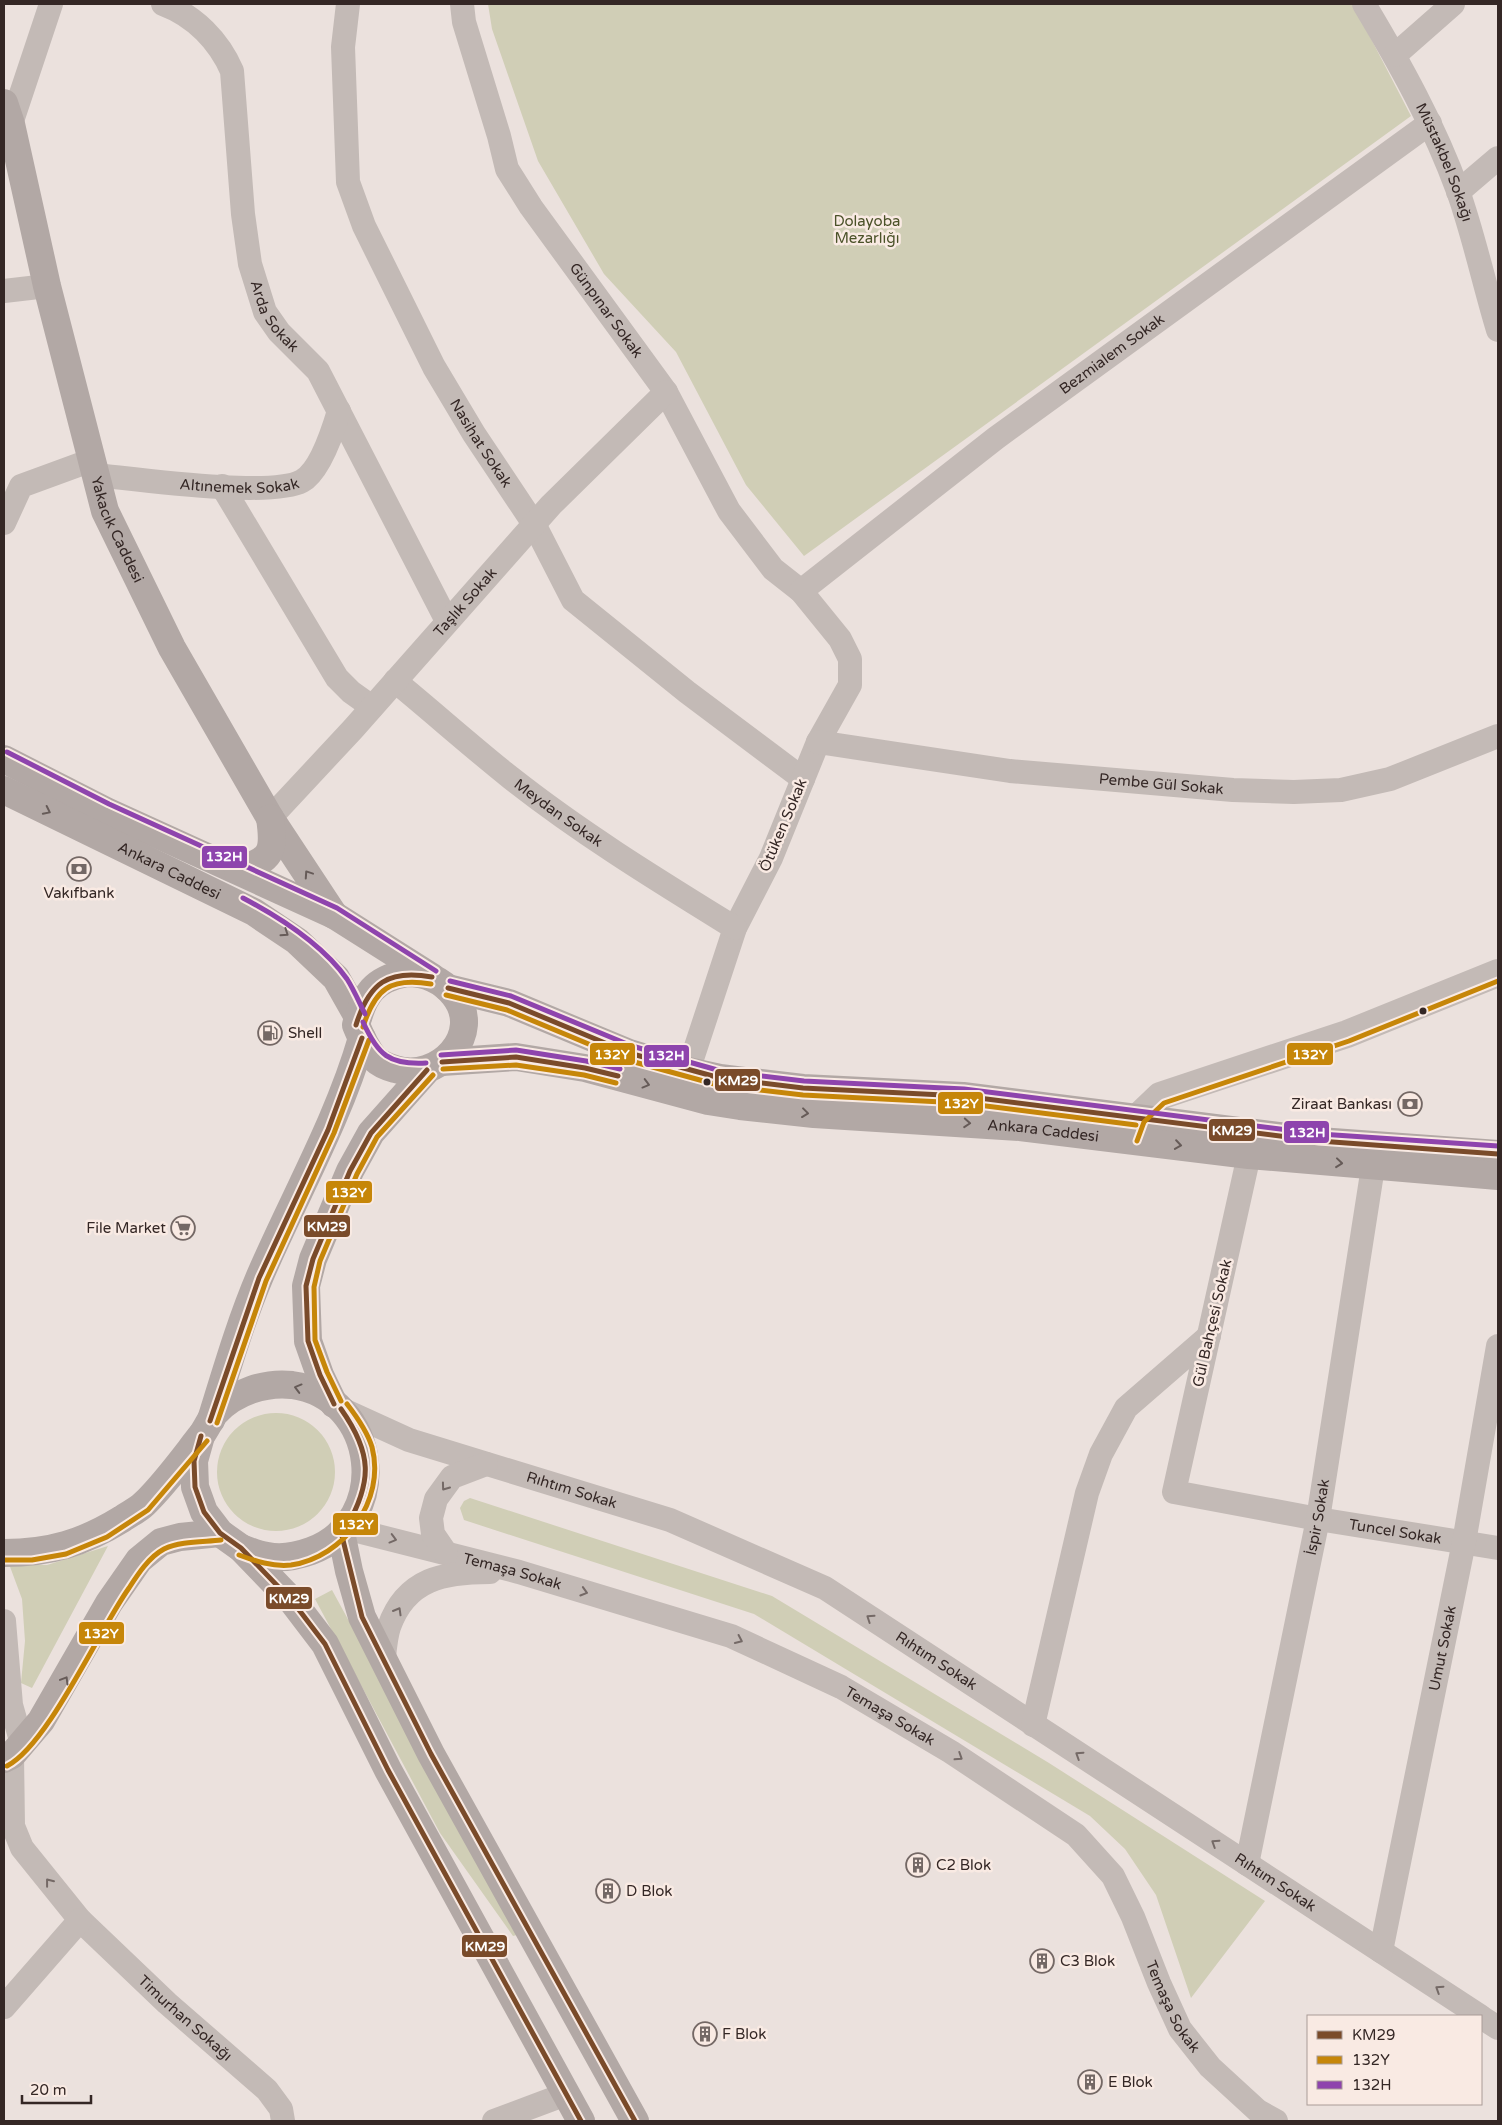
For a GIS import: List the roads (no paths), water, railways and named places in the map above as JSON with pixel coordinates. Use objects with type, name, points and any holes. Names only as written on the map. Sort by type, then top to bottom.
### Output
[{"type":"main road","name":"Yakacık Caddesi","points":[[8,114],[47,286],[105,511],[172,648],[270,818],[334,915]]},
{"type":"main road","name":"Ankara Caddesi","points":[[4,759],[106,812],[334,915],[440,983],[509,1003],[629,1052],[688,1071],[720,1078],[803,1088],[963,1096],[1133,1128],[1249,1154],[1373,1167],[1498,1176]]},
{"type":"main road","name":"Ankara Caddesi","points":[[4,790],[254,912],[297,941],[336,978],[375,1060],[385,1066],[406,1071],[434,1066],[516,1058],[585,1068],[708,1101],[814,1114],[1020,1127],[1133,1128],[1498,1154]]},
{"type":"main road","points":[[238,870],[255,865],[268,856],[273,840],[270,818]]},
{"type":"main road","points":[[12,1753],[41,1721],[109,1604],[139,1560],[161,1542],[180,1537],[231,1541],[268,1557],[296,1556],[322,1547],[344,1530],[359,1507],[366,1481],[366,1455],[357,1430],[338,1406],[320,1375],[308,1341],[306,1286],[313,1259],[350,1171],[371,1133],[434,1066],[459,1043],[463,1026],[462,1008],[440,983],[407,973],[384,979],[367,995],[361,1005],[350,1078],[259,1278],[194,1461],[195,1487],[204,1512],[231,1541],[293,1602],[325,1644],[388,1770],[581,2121]]},
{"type":"main road","points":[[4,1553],[31,1553],[65,1547],[103,1531],[143,1505],[205,1429],[216,1412],[238,1395],[264,1386],[293,1385],[321,1394],[338,1406]]},
{"type":"main road","points":[[344,1530],[349,1571],[362,1617],[384,1657],[431,1754],[635,2121]]},
{"type":"street","points":[[8,114],[51,4]]},
{"type":"street","name":"Nasihat Sokak","points":[[348,4],[343,46],[345,155],[348,182],[354,201],[434,368],[474,434],[534,524],[573,600],[688,692],[803,779]]},
{"type":"street","name":"Günpınar Sokak","points":[[462,4],[464,22],[507,169],[531,207],[666,392],[729,511],[773,568],[801,591]]},
{"type":"street","name":"Müstakbel Sokağı","points":[[1364,4],[1395,55],[1430,123],[1458,192],[1498,330]]},
{"type":"street","points":[[1395,55],[1454,4]]},
{"type":"street","name":"Arda Sokak","points":[[180,7],[209,34],[223,51],[232,71],[242,214],[250,264],[265,312],[279,332],[318,371],[447,621]]},
{"type":"street","name":"Bezmialem Sokak","points":[[801,591],[996,438],[1430,123]]},
{"type":"street","points":[[1458,192],[1498,158]]},
{"type":"street","points":[[4,291],[47,286]]},
{"type":"street","name":"Taşlık Sokak","points":[[270,818],[372,707],[534,524],[666,392]]},
{"type":"street","name":"Altınemek Sokak","points":[[94,468],[222,486],[262,488],[286,486],[302,481],[317,464],[332,435],[339,411]]},
{"type":"street","points":[[4,523],[21,486],[94,468]]},
{"type":"street","points":[[222,486],[337,678],[351,692],[372,707]]},
{"type":"street","name":"Ötüken Sokak","points":[[688,1071],[735,928],[771,858],[818,742],[850,685],[850,659],[840,639],[801,591]]},
{"type":"street","name":"Meydan Sokak","points":[[395,681],[511,778],[571,822],[633,865],[735,928]]},
{"type":"street","name":"Pembe Gül Sokak","points":[[818,742],[1010,772],[1233,790],[1294,792],[1341,790],[1390,779],[1498,736]]},
{"type":"street","points":[[1133,1128],[1160,1096],[1347,1034],[1498,973]]},
{"type":"street","name":"Gül Bahçesi Sokak","points":[[1174,1492],[1249,1154]]},
{"type":"street","name":"İspir Sokak","points":[[1247,1864],[1318,1519],[1373,1167]]},
{"type":"street","points":[[1033,1725],[1087,1493],[1101,1454],[1126,1408],[1209,1336]]},
{"type":"street","name":"Umut Sokak","points":[[1381,1951],[1464,1542],[1496,1370],[1498,1346]]},
{"type":"street","name":"Rıhtım Sokak","points":[[338,1406],[409,1440],[670,1520],[825,1588],[1478,2015]]},
{"type":"street","points":[[446,1553],[433,1534],[431,1518],[436,1499],[452,1477],[486,1464]]},
{"type":"street","name":"Tuncel Sokak","points":[[1174,1492],[1318,1519],[1498,1548]]},
{"type":"street","name":"Temaşa Sokak","points":[[344,1530],[519,1572],[731,1636],[841,1687],[951,1752],[1076,1835],[1113,1876],[1133,1917],[1159,1983],[1180,2029],[1210,2067],[1258,2112],[1276,2121]]},
{"type":"street","points":[[384,1657],[389,1626],[405,1598],[423,1583],[443,1574],[519,1572]]},
{"type":"street","name":"Timurhan Sokağı","points":[[4,1621],[7,1705],[12,1753],[13,1826],[22,1848],[80,1920],[167,2002],[267,2090],[281,2109],[283,2121]]},
{"type":"street","points":[[4,2007],[80,1920]]},
{"type":"street","name":"Rıhtım Sokak","points":[[1482,2017],[1498,2028]]},
{"type":"street","points":[[494,2121],[566,2094]]},
{"type":"place","name":"Vakıfbank","points":[[79,869]]},
{"type":"place","name":"Shell","points":[[270,1033]]},
{"type":"place","name":"Ziraat Bankası","points":[[1410,1104]]},
{"type":"place","name":"File Market","points":[[183,1228]]},
{"type":"place","name":"C2 Blok","points":[[918,1865]]},
{"type":"place","name":"D Blok","points":[[608,1891]]},
{"type":"place","name":"C3 Blok","points":[[1042,1961]]},
{"type":"place","name":"F Blok","points":[[705,2034]]},
{"type":"place","name":"E Blok","points":[[1090,2082]]},
{"type":"park label","name":"Dolayoba Mezarlığı","points":[[867,230]]}]
